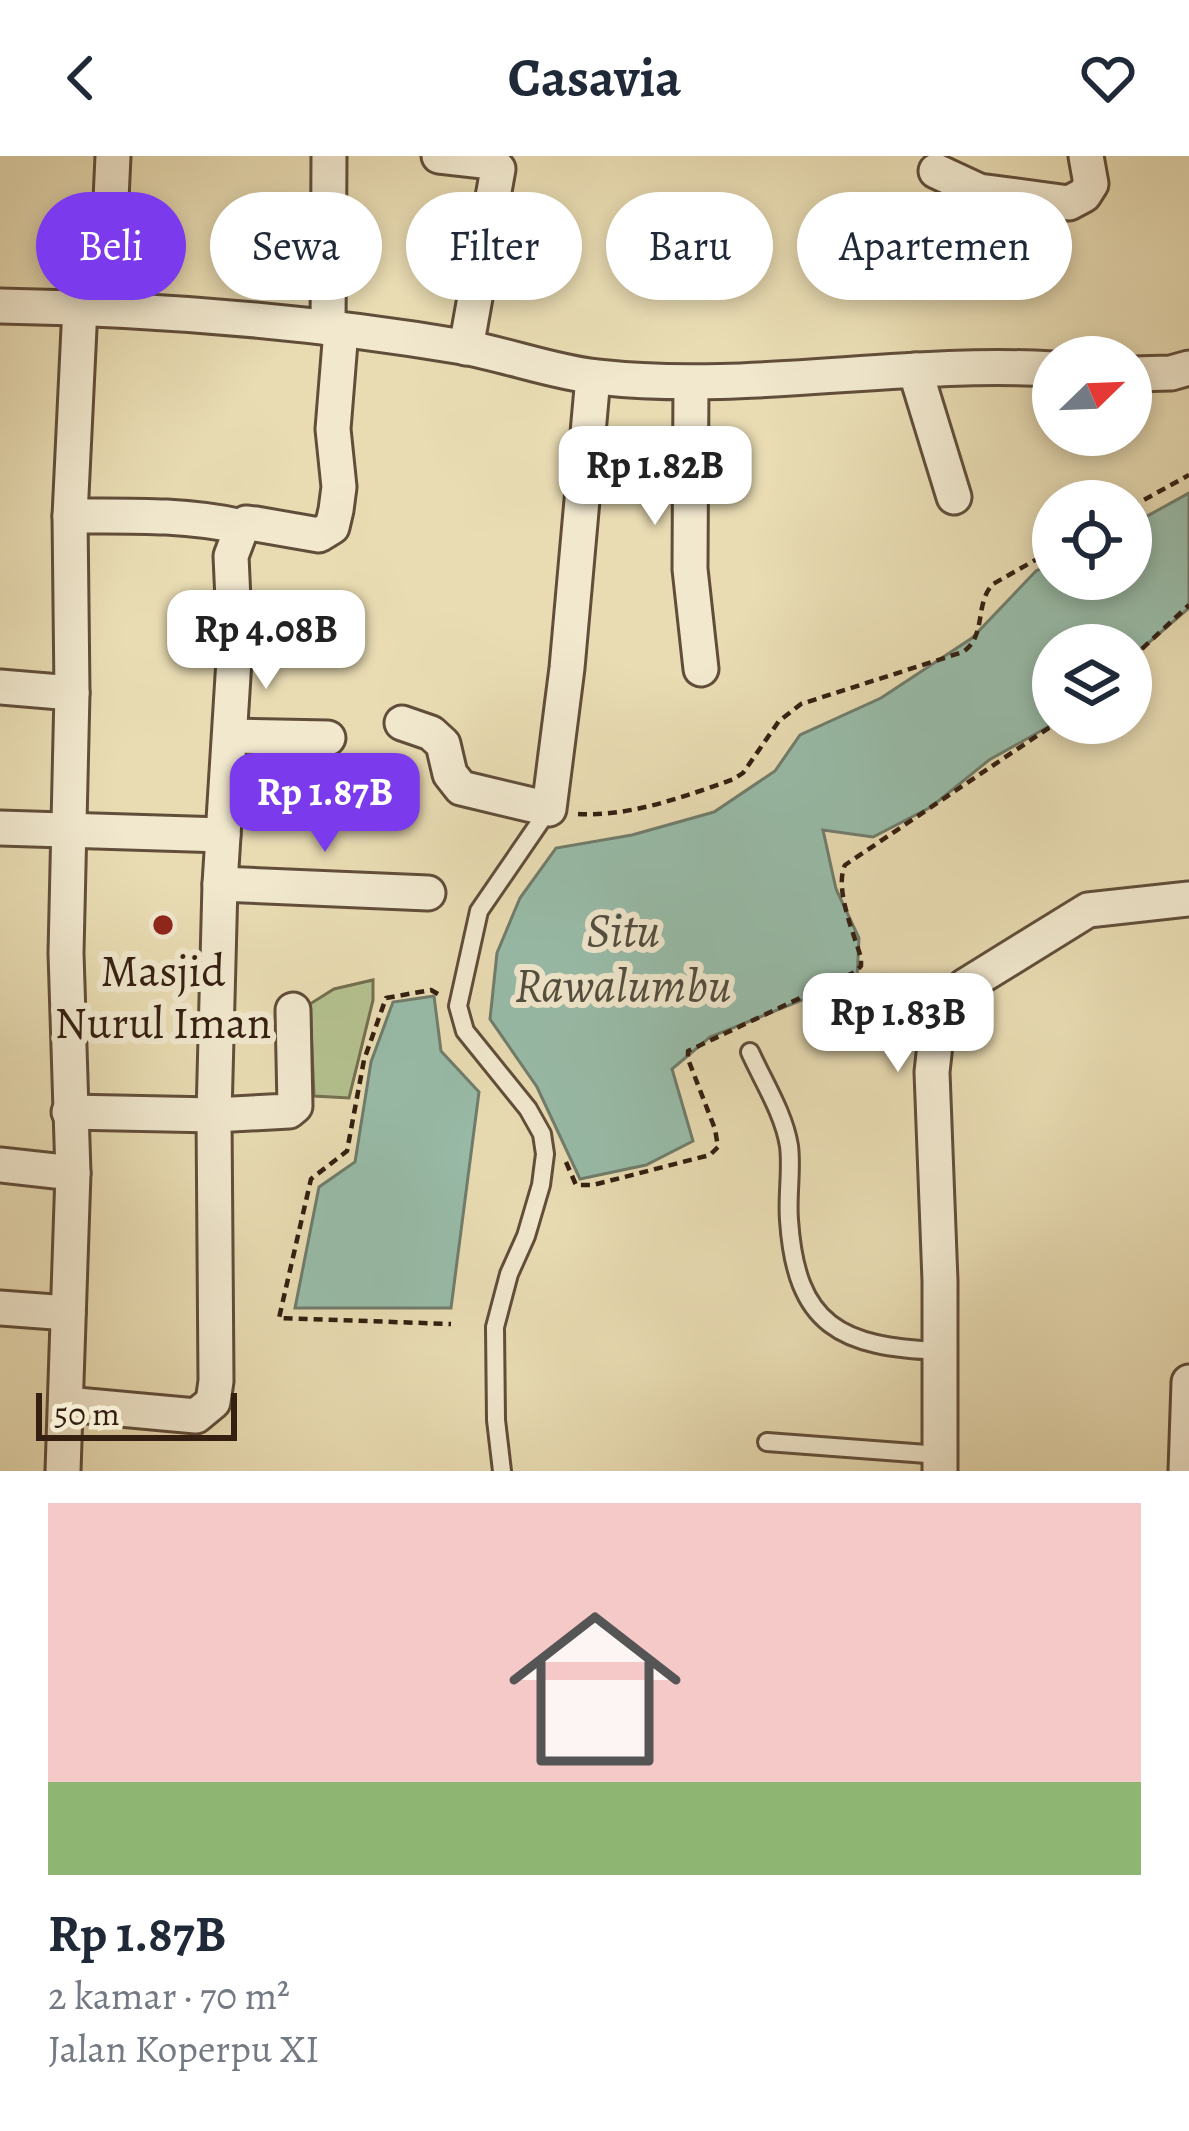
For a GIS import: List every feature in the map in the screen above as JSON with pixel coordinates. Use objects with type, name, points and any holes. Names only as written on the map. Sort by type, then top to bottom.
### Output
[{"type":"street","points":[[63,1471],[73,1173],[66,953],[72,693],[70,516],[113,156]]},
{"type":"street","points":[[66,1404],[196,1416],[213,1402],[220,884],[235,644],[231,556],[246,523],[319,535],[332,527],[338,487],[329,156]]},
{"type":"street","points":[[439,156],[492,162],[498,169],[466,348]]},
{"type":"street","points":[[936,171],[979,191],[1069,202],[1084,195],[1091,184],[1086,156]]},
{"type":"street","points":[[0,307],[265,319],[466,348],[593,377],[691,383],[963,367],[1032,369]]},
{"type":"street","points":[[1152,374],[1189,368]]},
{"type":"street","points":[[915,370],[954,497]]},
{"type":"street","points":[[402,723],[431,733],[443,744],[450,774],[460,788],[549,809],[567,668],[593,377]]},
{"type":"street","points":[[691,383],[690,568],[701,668]]},
{"type":"street","points":[[70,516],[151,515],[242,526]]},
{"type":"street","points":[[0,687],[72,693]]},
{"type":"street","points":[[230,736],[328,738]]},
{"type":"street","points":[[0,828],[223,835]]},
{"type":"street","points":[[220,884],[428,893]]},
{"type":"street","points":[[940,1463],[940,1281],[932,1072],[938,1017],[965,986],[1088,910],[1189,899]]},
{"type":"street","points":[[70,1112],[214,1115],[289,1111],[295,1106],[293,1010]]},
{"type":"street","points":[[0,1165],[73,1173]]},
{"type":"street","points":[[0,1308],[68,1313]]},
{"type":"street","points":[[1186,1471],[1189,1382]]},
{"type":"lane","points":[[502,1471],[495,1327],[541,1185],[545,1154],[542,1134],[528,1109],[465,1031],[458,1006],[479,911],[549,809]]},
{"type":"lane","points":[[750,1052],[788,1140],[788,1217],[794,1267],[808,1300],[825,1322],[845,1335],[892,1349],[940,1352]]},
{"type":"lane","points":[[767,1442],[940,1463]]},
{"type":"path","points":[[1152,495],[1189,475]]},
{"type":"path","points":[[549,809],[607,813],[734,779],[779,722],[801,704],[971,646],[985,592],[1032,562]]},
{"type":"path","points":[[1152,639],[1189,605]]},
{"type":"path","points":[[563,1156],[576,1184],[593,1185],[710,1155],[718,1147],[715,1130],[688,1051],[855,972],[861,958],[842,889],[840,875],[845,865],[1032,739]]},
{"type":"path","points":[[452,1324],[279,1318],[311,1179],[347,1151],[364,1060],[386,998],[431,990],[458,1006]]},
{"type":"shaded area","points":[[373,980],[373,1000],[349,1098],[314,1096],[310,1004],[334,989]]},
{"type":"water","name":"Situ Rawalumbu","points":[[1189,493],[1189,608],[1152,640],[1152,624],[1032,624],[1032,736],[989,760],[931,807],[873,837],[823,830],[836,889],[859,938],[857,978],[710,1037],[672,1069],[693,1141],[646,1165],[580,1179],[537,1087],[490,1019],[497,953],[520,898],[556,848],[632,835],[714,812],[775,771],[800,735],[881,698],[972,638],[1032,575],[1032,600],[1152,600],[1152,513]]},
{"type":"water","points":[[434,996],[441,1051],[479,1092],[451,1308],[295,1308],[319,1187],[355,1162],[371,1062],[393,1002]]},
{"type":"place","name":"Masjid Nurul Iman","points":[[163,925]]}]
